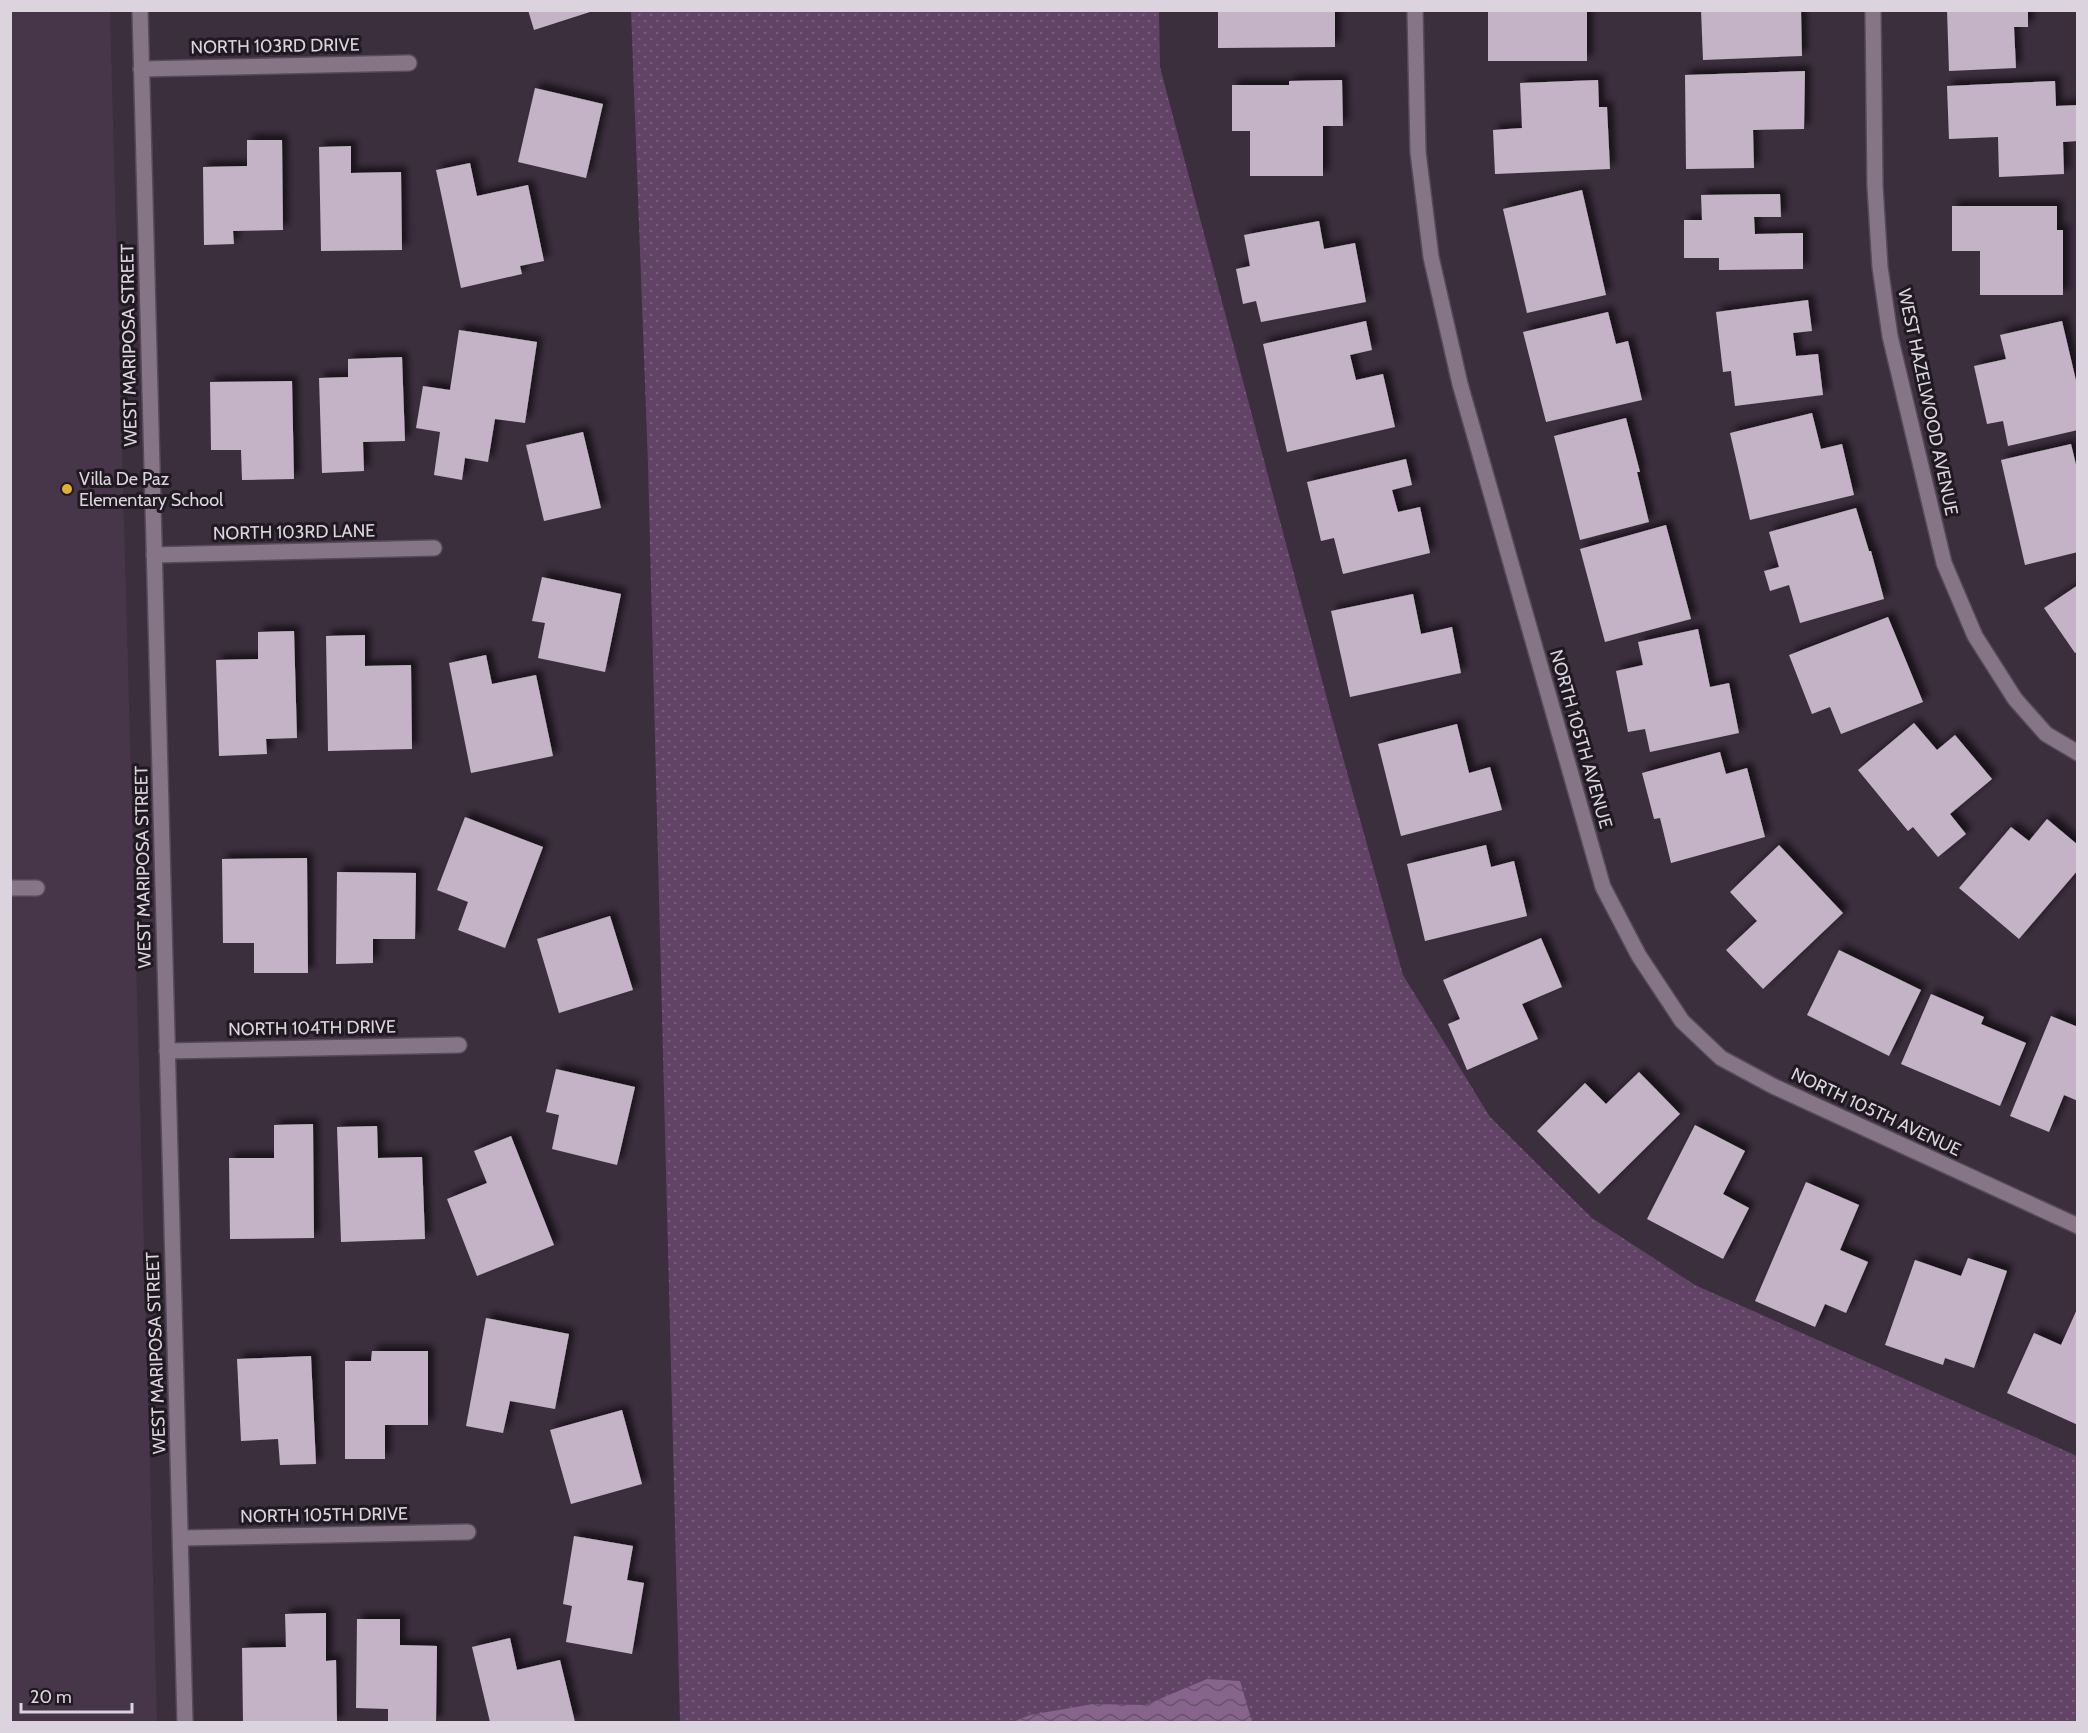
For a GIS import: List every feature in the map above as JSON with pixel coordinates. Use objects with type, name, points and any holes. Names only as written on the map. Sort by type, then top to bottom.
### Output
[{"type":"street","name":"WEST MARIPOSA STREET","points":[[140,10],[185,1722]]},
{"type":"street","name":"NORTH 105TH AVENUE","points":[[1415,10],[1418,152],[1431,257],[1460,384],[1603,886],[1639,956],[1683,1021],[1721,1058],[1773,1086],[2078,1226]]},
{"type":"street","name":"WEST HAZELWOOD AVENUE","points":[[1873,10],[1875,186],[1880,267],[1890,336],[1944,563],[1975,636],[2015,699],[2046,735],[2078,753]]},
{"type":"street","name":"NORTH 103RD DRIVE","points":[[141,69],[409,63]]},
{"type":"street","name":"NORTH 103RD LANE","points":[[154,555],[434,548]]},
{"type":"street","points":[[10,888],[37,888]]},
{"type":"street","name":"NORTH 104TH DRIVE","points":[[167,1051],[459,1045]]},
{"type":"street","name":"NORTH 105TH DRIVE","points":[[181,1538],[468,1532]]},
{"type":"shaded area","name":"Villa De Paz Elementary School","points":[[11,11],[110,11],[157,1722],[11,1722]]},
{"type":"shaded area","points":[[631,11],[1159,11],[1160,67],[1331,714],[1403,975],[1490,1117],[1592,1218],[1695,1285],[2077,1456],[2077,1722],[680,1722],[648,465]]},
{"type":"water","points":[[1207,1679],[1240,1681],[1252,1722],[1013,1722],[1030,1715],[1093,1704],[1145,1705]]},
{"type":"building","points":[[528,10],[593,10],[593,11],[534,30]]},
{"type":"building","points":[[1218,10],[1335,10],[1335,47],[1218,48]]},
{"type":"building","points":[[1488,10],[1587,10],[1587,61],[1488,61]]},
{"type":"building","points":[[1701,10],[1801,10],[1802,56],[1703,60]]},
{"type":"building","points":[[1947,10],[2028,10],[2028,27],[2014,27],[2016,68],[1949,71]]},
{"type":"building","points":[[1805,71],[1804,129],[1753,130],[1754,168],[1686,169],[1685,75]]},
{"type":"building","points":[[1342,80],[1343,126],[1323,126],[1323,176],[1250,176],[1250,131],[1232,131],[1232,85],[1289,85],[1289,81]]},
{"type":"building","points":[[1598,80],[1599,107],[1607,107],[1610,169],[1495,174],[1493,130],[1522,128],[1520,83]]},
{"type":"building","points":[[2055,81],[2056,106],[2078,105],[2078,141],[2063,142],[2064,174],[1999,177],[1998,137],[1949,139],[1947,86]]},
{"type":"building","points":[[535,88],[603,104],[586,178],[518,162]]},
{"type":"building","points":[[247,140],[282,140],[283,230],[233,231],[234,244],[204,245],[203,167],[247,166]]},
{"type":"building","points":[[351,146],[351,173],[401,172],[402,250],[321,251],[319,147]]},
{"type":"building","points":[[470,163],[477,196],[528,185],[544,261],[520,266],[522,274],[461,288],[436,170]]},
{"type":"building","points":[[1582,190],[1606,295],[1527,313],[1503,209]]},
{"type":"building","points":[[1780,194],[1781,217],[1754,217],[1755,234],[1803,233],[1803,269],[1719,270],[1719,258],[1684,258],[1684,220],[1702,220],[1701,195]]},
{"type":"building","points":[[1952,206],[2057,206],[2057,230],[2063,230],[2063,295],[1980,295],[1980,251],[1952,251]]},
{"type":"building","points":[[1319,221],[1324,249],[1355,243],[1366,302],[1261,322],[1256,301],[1243,304],[1236,269],[1250,266],[1244,235]]},
{"type":"building","points":[[1808,300],[1812,331],[1793,333],[1796,356],[1818,354],[1823,395],[1735,406],[1731,371],[1723,372],[1716,312]]},
{"type":"building","points":[[1608,312],[1616,344],[1628,341],[1642,400],[1546,422],[1523,332]]},
{"type":"building","points":[[1366,321],[1372,350],[1350,355],[1356,380],[1383,374],[1395,427],[1287,452],[1263,344]]},
{"type":"building","points":[[2062,321],[2078,389],[2078,430],[2008,446],[2003,421],[1987,424],[1974,366],[2006,359],[2000,335]]},
{"type":"building","points":[[459,330],[537,342],[525,423],[495,419],[488,462],[465,458],[462,480],[434,475],[440,432],[416,428],[423,386],[450,390]]},
{"type":"building","points":[[402,357],[405,441],[363,442],[364,471],[322,473],[319,378],[348,377],[348,359]]},
{"type":"building","points":[[292,381],[294,479],[242,480],[241,450],[211,450],[210,382]]},
{"type":"building","points":[[1812,413],[1821,449],[1842,444],[1854,495],[1750,520],[1730,433]]},
{"type":"building","points":[[1626,418],[1640,472],[1637,472],[1649,522],[1580,540],[1554,436]]},
{"type":"building","points":[[583,432],[601,508],[544,521],[526,445]]},
{"type":"building","points":[[2071,444],[2078,473],[2078,552],[2025,565],[2001,460]]},
{"type":"building","points":[[1406,459],[1412,485],[1392,490],[1398,512],[1420,507],[1430,553],[1343,574],[1334,538],[1321,541],[1307,482]]},
{"type":"building","points":[[1856,508],[1884,599],[1800,623],[1789,585],[1770,591],[1764,571],[1779,567],[1769,532]]},
{"type":"building","points":[[1666,525],[1691,619],[1605,642],[1580,549]]},
{"type":"building","points":[[542,577],[621,594],[605,672],[538,658],[545,623],[532,621]]},
{"type":"building","points":[[2078,585],[2078,651],[2075,653],[2044,608]]},
{"type":"building","points":[[1413,594],[1421,634],[1452,627],[1461,673],[1350,697],[1331,611]]},
{"type":"building","points":[[1888,617],[1923,702],[1841,734],[1830,707],[1812,714],[1789,655]]},
{"type":"building","points":[[1698,629],[1710,687],[1729,683],[1739,733],[1650,752],[1645,729],[1628,732],[1616,671],[1643,665],[1638,642]]},
{"type":"building","points":[[294,631],[297,738],[266,739],[267,754],[219,756],[216,660],[258,659],[258,632]]},
{"type":"building","points":[[365,635],[365,666],[411,665],[412,749],[328,751],[326,636]]},
{"type":"building","points":[[486,655],[492,684],[536,675],[553,756],[471,773],[449,663]]},
{"type":"building","points":[[1914,723],[1937,750],[1955,735],[1992,779],[1950,814],[1966,834],[1938,857],[1913,827],[1908,831],[1858,770]]},
{"type":"building","points":[[1457,724],[1469,773],[1490,767],[1502,810],[1401,836],[1378,744]]},
{"type":"building","points":[[1720,752],[1726,774],[1747,768],[1765,837],[1671,863],[1660,818],[1654,819],[1642,773]]},
{"type":"building","points":[[465,817],[543,847],[505,948],[458,930],[468,902],[437,890]]},
{"type":"building","points":[[2047,819],[2078,845],[2078,870],[2019,939],[1959,888],[2011,827],[2029,841]]},
{"type":"building","points":[[1486,845],[1491,867],[1514,861],[1527,916],[1425,941],[1407,864]]},
{"type":"building","points":[[1779,845],[1843,913],[1763,989],[1726,950],[1757,921],[1730,892]]},
{"type":"building","points":[[307,858],[308,973],[254,973],[254,943],[223,943],[222,859]]},
{"type":"building","points":[[337,872],[416,873],[415,939],[373,939],[373,963],[336,964]]},
{"type":"building","points":[[610,916],[633,990],[559,1013],[537,939]]},
{"type":"building","points":[[1541,938],[1562,987],[1522,1004],[1538,1039],[1467,1070],[1448,1024],[1460,1019],[1443,980]]},
{"type":"building","points":[[1839,950],[1921,990],[1889,1056],[1807,1015]]},
{"type":"building","points":[[1931,994],[1984,1017],[1981,1024],[2026,1043],[2000,1106],[1901,1064]]},
{"type":"building","points":[[2051,1016],[2078,1027],[2078,1101],[2064,1095],[2049,1132],[2010,1116]]},
{"type":"building","points":[[556,1069],[635,1087],[617,1165],[552,1149],[559,1115],[546,1112]]},
{"type":"building","points":[[1639,1072],[1680,1114],[1599,1194],[1537,1131],[1585,1083],[1606,1104]]},
{"type":"building","points":[[313,1124],[314,1238],[230,1239],[229,1158],[274,1158],[274,1125]]},
{"type":"building","points":[[1695,1125],[1745,1151],[1723,1194],[1749,1208],[1723,1259],[1647,1219]]},
{"type":"building","points":[[377,1126],[378,1158],[422,1157],[425,1239],[341,1242],[337,1127]]},
{"type":"building","points":[[511,1136],[554,1245],[477,1276],[447,1199],[487,1183],[474,1151]]},
{"type":"building","points":[[1806,1182],[1859,1205],[1840,1250],[1868,1262],[1846,1313],[1825,1304],[1815,1327],[1755,1301]]},
{"type":"building","points":[[1968,1258],[2007,1271],[1974,1368],[1945,1358],[1943,1365],[1885,1345],[1915,1260],[1961,1276]]},
{"type":"building","points":[[2078,1307],[2078,1425],[2007,1393],[2034,1333],[2061,1345]]},
{"type":"building","points":[[486,1318],[569,1334],[555,1409],[510,1401],[503,1433],[466,1426]]},
{"type":"building","points":[[372,1351],[428,1351],[428,1425],[385,1425],[385,1459],[345,1459],[345,1361],[371,1361]]},
{"type":"building","points":[[311,1356],[316,1464],[280,1465],[278,1439],[241,1441],[237,1359]]},
{"type":"building","points":[[622,1410],[642,1484],[571,1504],[550,1430]]},
{"type":"building","points":[[574,1536],[633,1546],[627,1580],[644,1583],[632,1654],[566,1642],[572,1606],[563,1604]]},
{"type":"building","points":[[326,1613],[326,1661],[336,1660],[337,1722],[243,1722],[242,1648],[286,1647],[285,1614]]},
{"type":"building","points":[[357,1619],[400,1619],[400,1645],[437,1646],[436,1722],[388,1721],[388,1709],[356,1708]]},
{"type":"building","points":[[510,1638],[517,1670],[560,1660],[575,1722],[490,1722],[472,1647]]},
{"type":"place","name":"Villa De Paz Elementary School","points":[[67,489]]}]
